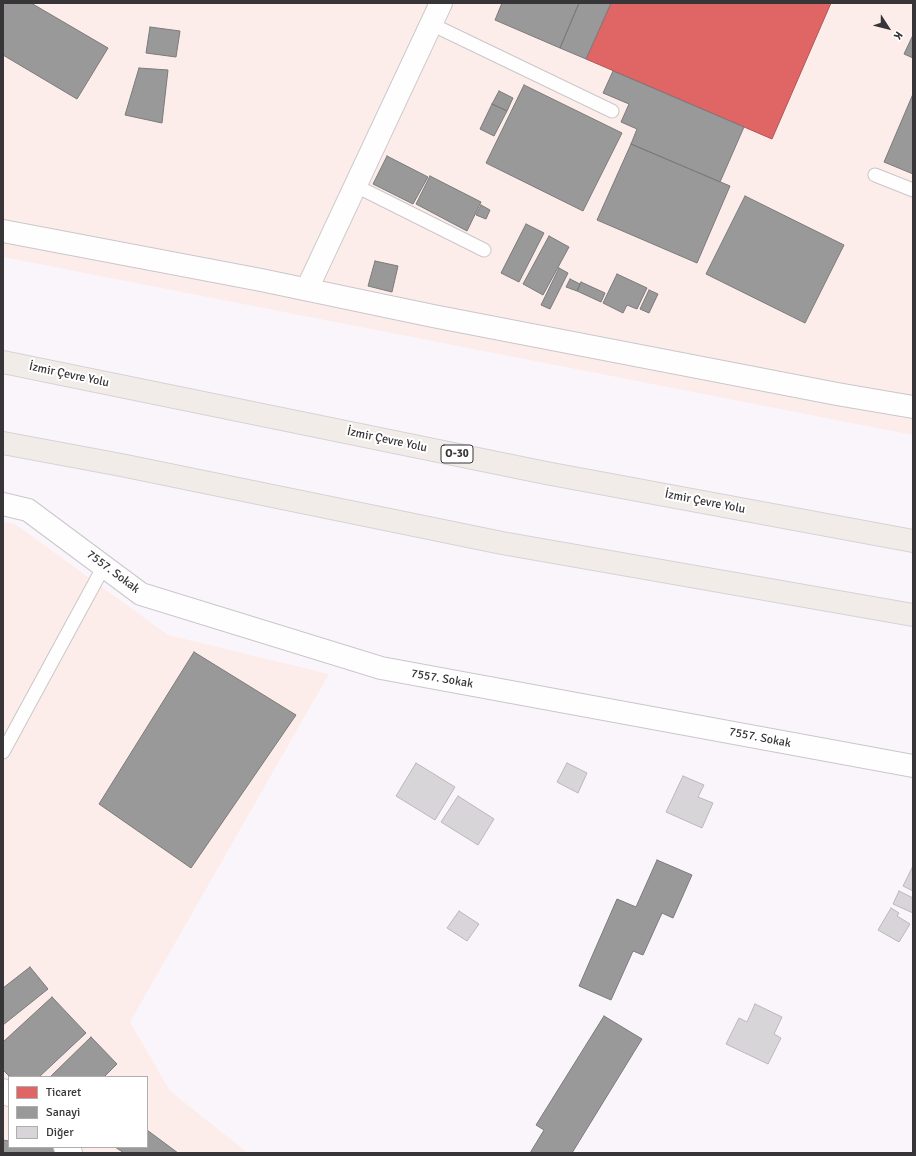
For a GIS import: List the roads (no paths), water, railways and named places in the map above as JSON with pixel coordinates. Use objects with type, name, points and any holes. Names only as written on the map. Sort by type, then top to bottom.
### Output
[{"type":"highway","name":"İzmir Çevre Yolu","points":[[3,362],[546,473],[913,541]]},
{"type":"highway","points":[[3,443],[129,467],[502,543],[913,615]]},
{"type":"street","points":[[307,289],[441,3]]},
{"type":"street","points":[[3,231],[307,289],[434,316],[837,394],[913,407]]},
{"type":"street","name":"7557. Sokak","points":[[3,504],[28,510],[141,594],[381,668],[913,766]]},
{"type":"lane","points":[[431,24],[612,110]]},
{"type":"lane","points":[[875,175],[913,190]]},
{"type":"lane","points":[[356,186],[484,250]]},
{"type":"lane","points":[[3,752],[104,566]]}]
